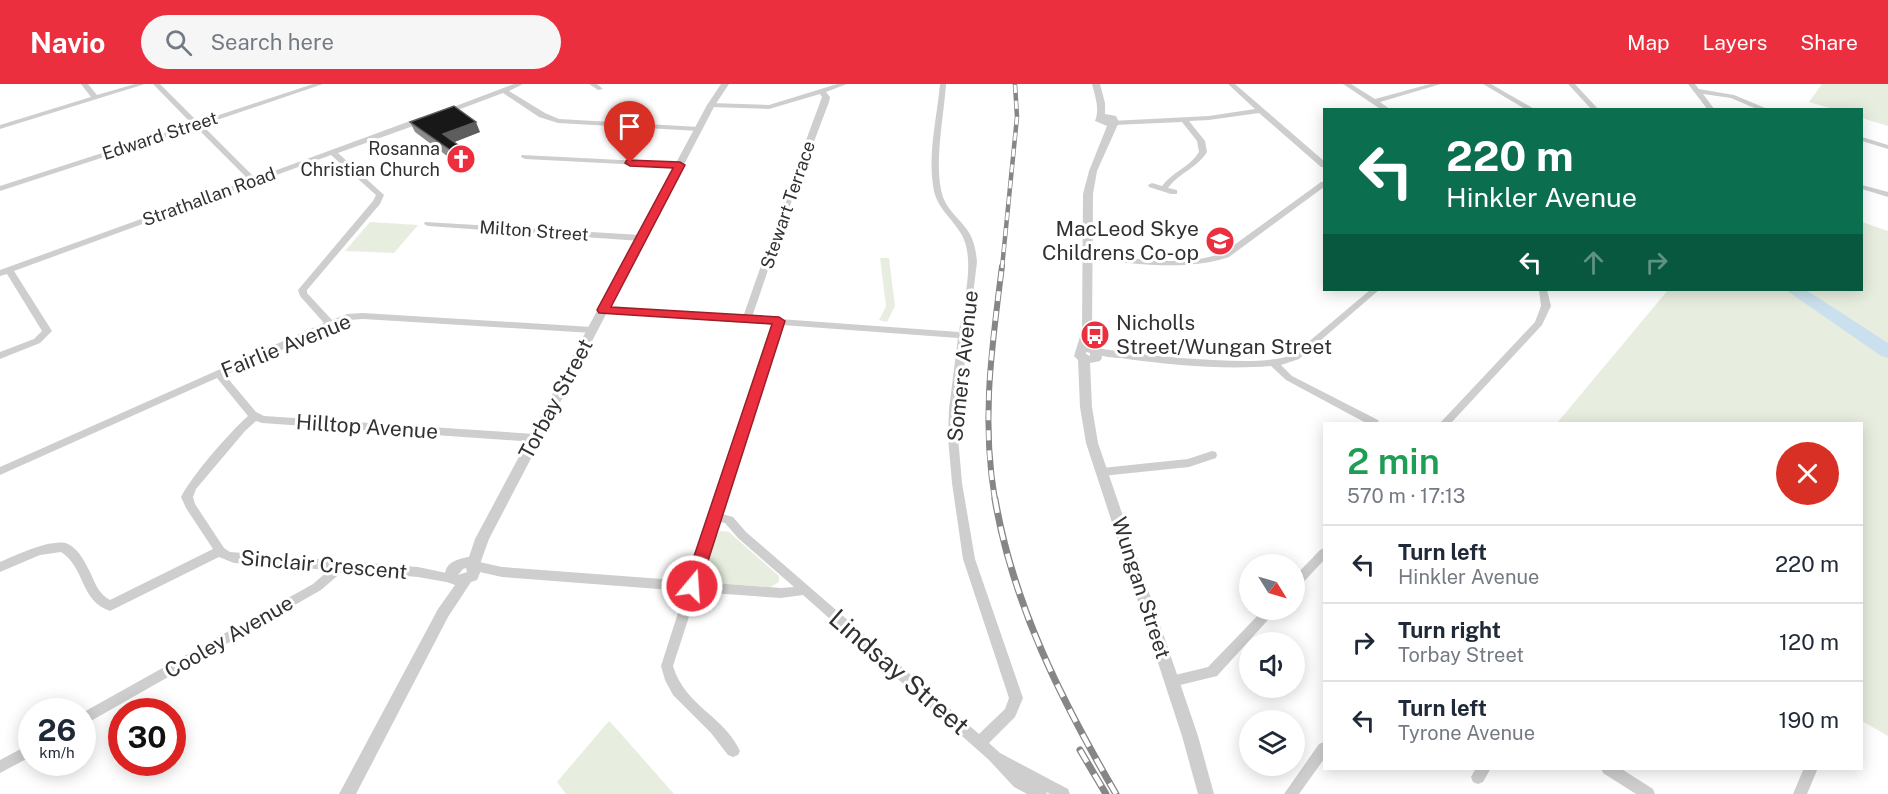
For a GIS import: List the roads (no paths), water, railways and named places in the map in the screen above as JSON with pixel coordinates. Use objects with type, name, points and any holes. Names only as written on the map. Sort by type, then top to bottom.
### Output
[{"type":"street","points":[[84,84],[96,98]]},
{"type":"street","points":[[0,127],[142,84]]},
{"type":"street","points":[[156,84],[254,181]]},
{"type":"street","name":"Edward Street","points":[[0,189],[320,84]]},
{"type":"street","points":[[439,113],[520,84]]},
{"type":"street","points":[[592,84],[600,89]]},
{"type":"street","name":"Torbay Street","points":[[713,103],[720,84]]},
{"type":"street","name":"Torbay Street","points":[[347,794],[463,572],[725,84]]},
{"type":"street","points":[[713,103],[769,107],[844,84]]},
{"type":"street","name":"Somers Avenue","points":[[943,84],[936,173],[938,191],[945,207],[966,231],[973,250],[972,280],[953,423],[959,504],[969,559],[1016,698],[1010,713],[979,742]]},
{"type":"street","points":[[1096,84],[1101,103],[1101,120],[1108,137]]},
{"type":"street","points":[[1231,84],[1323,164]]},
{"type":"street","points":[[1346,84],[1385,108]]},
{"type":"street","points":[[1375,101],[1438,84]]},
{"type":"street","points":[[1485,84],[1529,108]]},
{"type":"street","points":[[1571,84],[1594,108]]},
{"type":"street","points":[[1693,87],[1710,108]]},
{"type":"street","points":[[1693,87],[1732,96],[1762,108]]},
{"type":"street","points":[[503,90],[542,115],[563,122],[699,129]]},
{"type":"street","name":"Stewart Terrace","points":[[747,319],[825,102],[826,97],[822,91]]},
{"type":"street","points":[[1101,103],[1113,120]]},
{"type":"street","points":[[1101,120],[1221,117],[1262,110]]},
{"type":"street","name":"Strathallan Road","points":[[4,272],[430,117]]},
{"type":"street","points":[[1164,188],[1174,174],[1197,161],[1203,152],[1201,141],[1184,119]]},
{"type":"street","points":[[1113,120],[1090,183],[1086,330],[1091,354],[1275,364],[1296,357],[1374,291]]},
{"type":"street","points":[[1863,139],[1888,147]]},
{"type":"street","points":[[330,324],[302,290],[381,195],[332,153]]},
{"type":"street","points":[[525,157],[680,165]]},
{"type":"street","points":[[1152,185],[1174,192]]},
{"type":"street","points":[[1087,256],[1192,263],[1214,260],[1226,255],[1323,185]]},
{"type":"street","points":[[1863,187],[1888,195]]},
{"type":"street","name":"Milton Street","points":[[428,224],[641,238]]},
{"type":"street","points":[[0,356],[34,343],[47,331],[4,272]]},
{"type":"street","points":[[1446,422],[1539,322],[1545,312],[1544,291]]},
{"type":"street","points":[[603,310],[964,335]]},
{"type":"street","name":"Fairlie Avenue","points":[[0,471],[347,317],[363,316],[592,330]]},
{"type":"street","points":[[733,751],[727,740],[687,704],[669,678],[668,656],[779,321]]},
{"type":"street","name":"Wungan Street","points":[[1091,354],[1086,379],[1088,426],[1172,681],[1206,794]]},
{"type":"street","points":[[1275,364],[1289,378],[1372,422]]},
{"type":"street","points":[[219,374],[254,417]]},
{"type":"street","name":"Hilltop Avenue","points":[[254,417],[266,420],[535,438]]},
{"type":"street","name":"Sinclair Crescent","points":[[254,417],[241,428],[187,496],[190,505],[220,551],[226,556],[340,567],[418,572],[463,572]]},
{"type":"street","points":[[1102,472],[1189,463],[1212,455]]},
{"type":"street","name":"Lindsay Street","points":[[713,520],[741,535],[979,742],[1014,777],[1036,790],[1063,794]]},
{"type":"street","points":[[0,567],[38,550],[63,547],[72,552],[101,602],[110,606],[220,551]]},
{"type":"street","points":[[1305,573],[1323,554]]},
{"type":"street","name":"Cooley Avenue","points":[[96,712],[317,587],[340,567]]},
{"type":"street","points":[[463,572],[502,572],[781,593],[798,592],[803,589]]},
{"type":"street","points":[[1172,681],[1212,672],[1262,620]]},
{"type":"street","points":[[1291,794],[1323,749]]},
{"type":"street","points":[[0,767],[18,757]]},
{"type":"street","points":[[1611,770],[1648,794]]},
{"type":"street","points":[[1800,794],[1810,770]]},
{"type":"waterway","points":[[1796,291],[1888,352]]},
{"type":"railway","points":[[1002,268],[1017,117],[1015,84]]},
{"type":"railway","points":[[995,500],[988,412],[1002,266]]},
{"type":"railway","points":[[995,499],[1014,577],[1042,651],[1077,724],[1116,794]]},
{"type":"railway","points":[[1080,750],[1106,794]]},
{"type":"place","name":"Rosanna Christian Church","points":[[461,159]]},
{"type":"place","name":"MacLeod Skye Childrens Co-op","points":[[1220,241]]},
{"type":"place","name":"Nicholls Street/Wungan Street","points":[[1095,335]]}]
